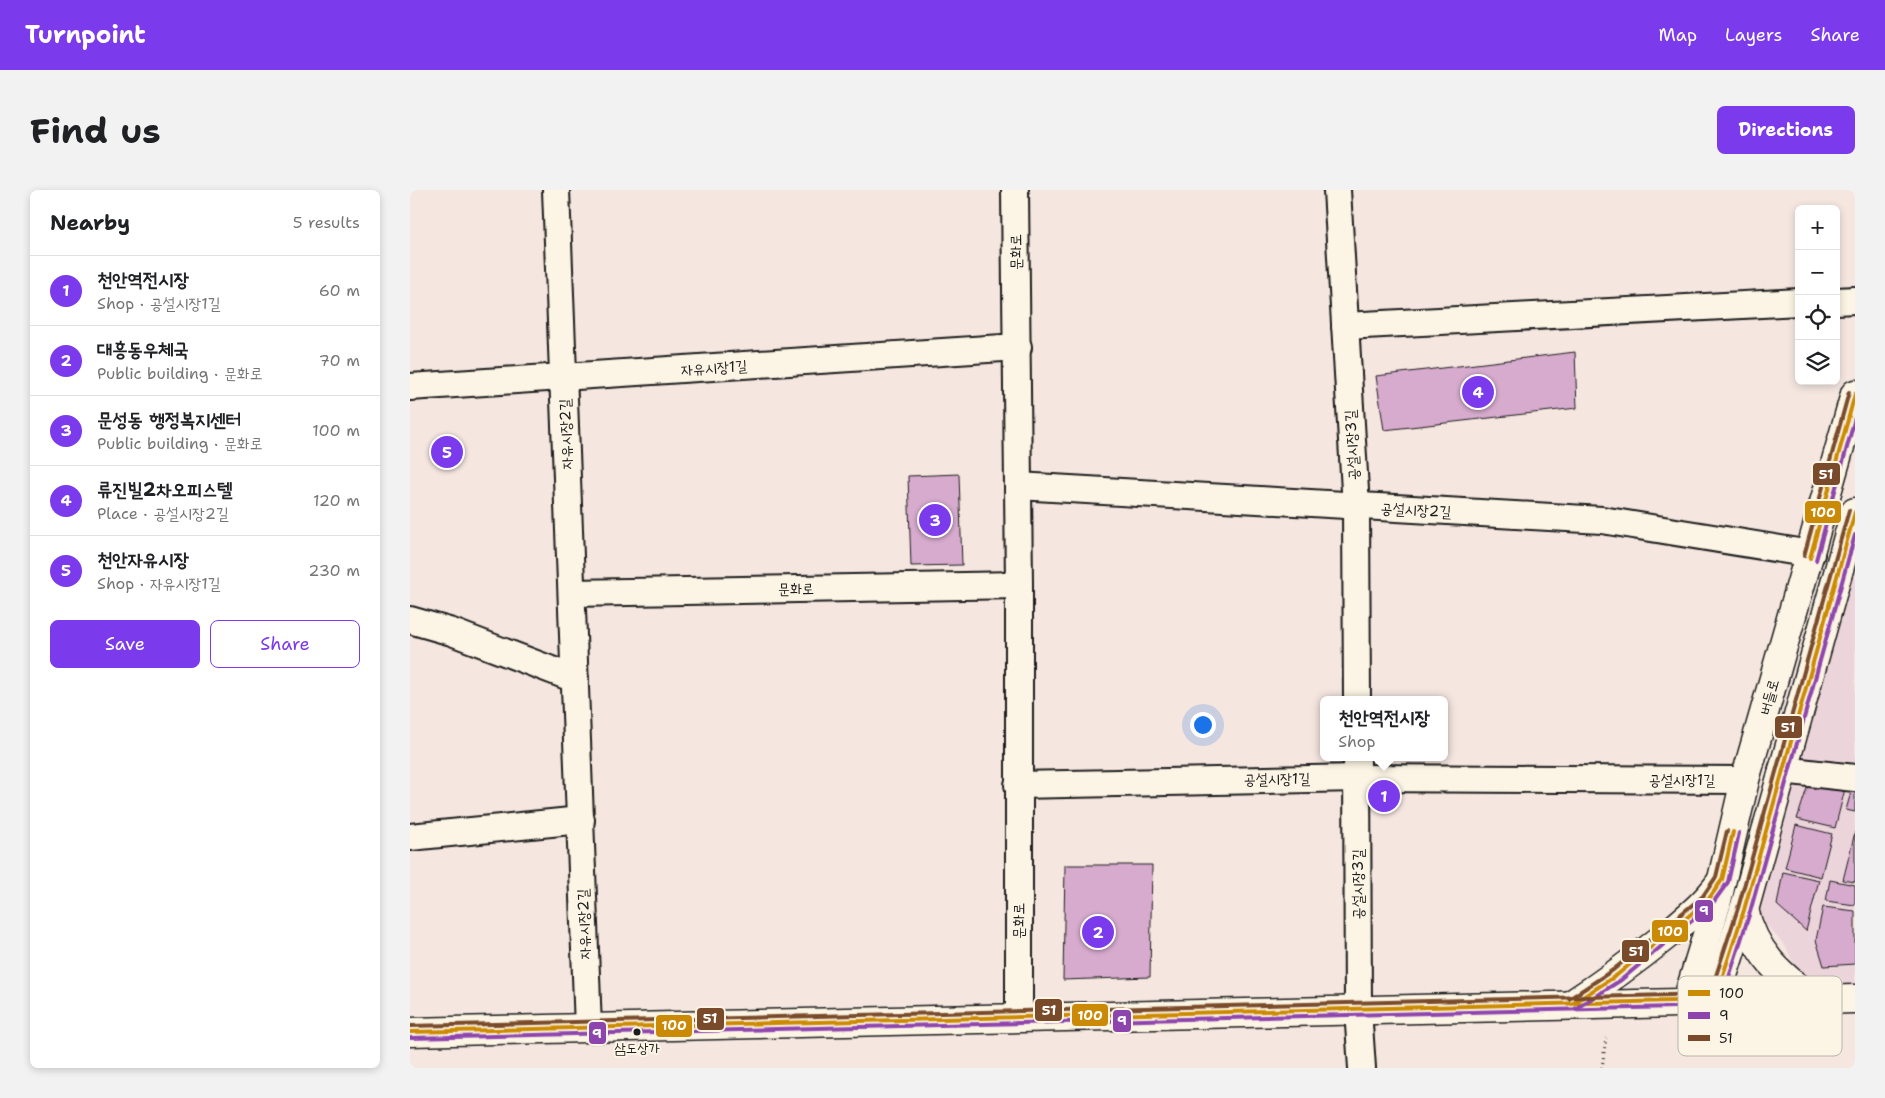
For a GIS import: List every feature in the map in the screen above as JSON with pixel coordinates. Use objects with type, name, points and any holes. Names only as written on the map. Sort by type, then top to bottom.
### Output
[{"type":"street","name":"자유시장2길","points":[[556,190],[588,1028]]},
{"type":"street","name":"문화로","points":[[1015,190],[1018,347],[1019,1017]]},
{"type":"street","name":"공설시장3길","points":[[1337,190],[1356,507],[1357,696]]},
{"type":"street","points":[[1840,300],[1855,300]]},
{"type":"street","points":[[1345,326],[1795,302]]},
{"type":"street","name":"자유시장1길","points":[[410,387],[564,379],[1018,347]]},
{"type":"street","name":"버들로","points":[[1694,976],[1722,880],[1745,780],[1811,554],[1855,394]]},
{"type":"street","name":"공설시장2길","points":[[1018,486],[1602,520],[1811,554]]},
{"type":"street","points":[[1723,976],[1744,910],[1782,770],[1846,580],[1855,512]]},
{"type":"street","name":"문화로","points":[[572,593],[1019,585]]},
{"type":"street","points":[[410,620],[452,632],[575,679]]},
{"type":"street","name":"공설시장3길","points":[[1357,768],[1358,1010],[1362,1068]]},
{"type":"street","name":"공설시장1길","points":[[1018,785],[1357,768],[1745,780]]},
{"type":"street","points":[[1782,770],[1855,778]]},
{"type":"street","points":[[410,837],[581,820]]},
{"type":"street","points":[[1572,1004],[1617,975],[1677,926],[1708,900],[1722,880]]},
{"type":"street","points":[[1744,910],[1748,926],[1761,952],[1782,976]]},
{"type":"street","points":[[1842,998],[1855,998]]},
{"type":"street","points":[[410,1032],[1678,1001]]},
{"type":"path","points":[[1602,1068],[1606,1038]]},
{"type":"shaded area","points":[[1855,545],[1855,986],[1842,986],[1842,976],[1799,976],[1786,947],[1754,911]]},
{"type":"building","points":[[1575,352],[1577,408],[1384,430],[1376,376]]},
{"type":"building","points":[[959,474],[962,565],[911,566],[908,476]]},
{"type":"building","points":[[1808,785],[1845,789],[1835,828],[1797,819]]},
{"type":"building","points":[[1853,785],[1855,785],[1855,812],[1846,810]]},
{"type":"building","points":[[1796,825],[1832,834],[1821,877],[1785,868]]},
{"type":"building","points":[[1855,832],[1855,882],[1843,880]]},
{"type":"building","points":[[1065,865],[1152,865],[1150,977],[1063,980]]},
{"type":"building","points":[[1783,872],[1819,880],[1806,931],[1777,905]]},
{"type":"building","points":[[1830,880],[1855,885],[1855,905],[1826,901]]},
{"type":"building","points":[[1823,907],[1855,911],[1855,964],[1824,966],[1816,940]]},
{"type":"transit line","name":"51","points":[[1804,556],[1849,392]]},
{"type":"transit line","name":"100","points":[[1810,558],[1855,394]]},
{"type":"transit line","name":"9","points":[[1816,560],[1855,418]]},
{"type":"transit line","name":"51","points":[[1716,976],[1738,908],[1849,510]]},
{"type":"transit line","name":"100","points":[[1723,976],[1744,910],[1855,512]]},
{"type":"transit line","name":"9","points":[[1729,976],[1750,912],[1855,535]]},
{"type":"transit line","name":"51","points":[[1569,999],[1613,970],[1703,896],[1716,877],[1727,831]]},
{"type":"transit line","name":"100","points":[[1572,1004],[1617,975],[1708,900],[1722,880],[1733,832]]},
{"type":"transit line","name":"9","points":[[1575,1009],[1621,980],[1712,904],[1728,882],[1739,833]]},
{"type":"transit line","name":"51","points":[[410,1026],[1678,995]]},
{"type":"transit line","name":"100","points":[[410,1032],[1678,1001]]},
{"type":"transit line","name":"9","points":[[410,1038],[1678,1007]]},
{"type":"place","name":"류진빌2차오피스텔","points":[[1478,392]]},
{"type":"place","name":"천안자유시장","points":[[447,452]]},
{"type":"place","name":"문성동 행정복지센터","points":[[935,520]]},
{"type":"place","name":"천안역전시장","points":[[1384,796]]},
{"type":"place","name":"대흥동우체국","points":[[1098,932]]},
{"type":"place","name":"삼도상가","points":[[637,1032]]}]
